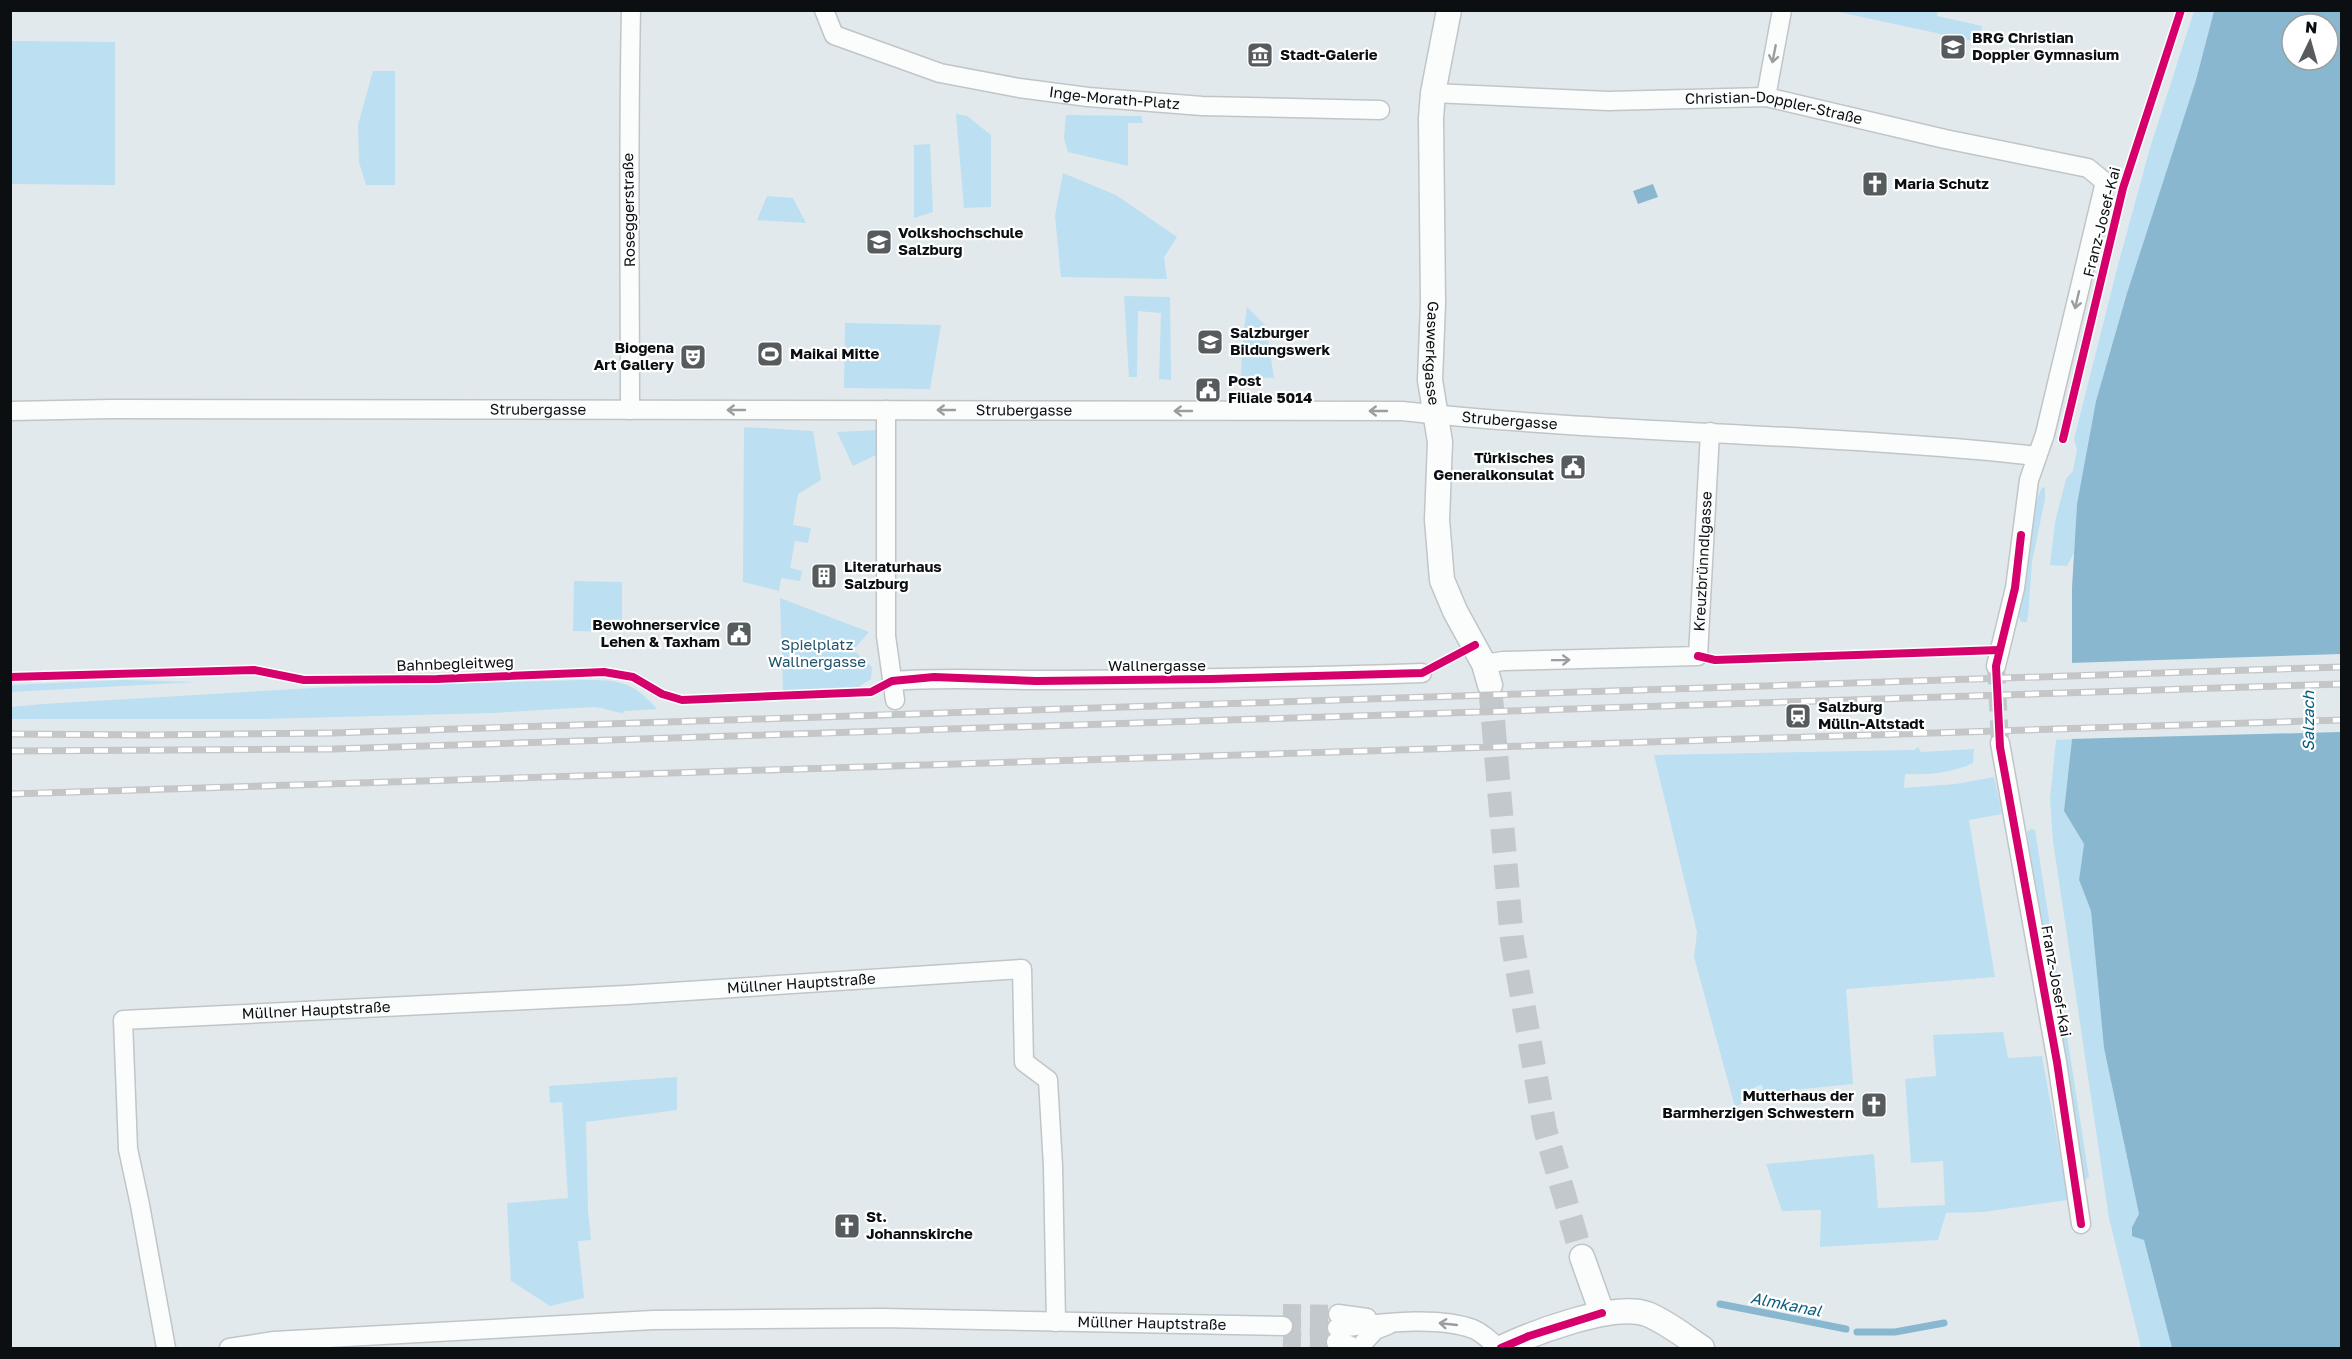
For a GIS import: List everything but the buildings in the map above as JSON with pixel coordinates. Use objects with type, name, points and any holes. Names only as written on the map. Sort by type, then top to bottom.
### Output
[{"type":"street","name":"Roseggerstraße","points":[[630,410],[628,162],[631,10]]},
{"type":"street","name":"Inge-Morath-Platz","points":[[824,10],[834,35],[940,73],[968,80],[1088,97],[1202,106],[1380,110]]},
{"type":"street","name":"Gaswerkgasse","points":[[1449,10],[1433,93],[1431,118],[1433,303],[1430,380],[1440,442],[1437,520],[1442,580],[1487,675]]},
{"type":"street","points":[[1766,97],[1782,10]]},
{"type":"street","name":"Christian-Doppler-Straße","points":[[1433,93],[1608,101],[1766,97],[1945,139],[2088,168],[2105,182]]},
{"type":"street","name":"Franz-Josef-Kai","points":[[1996,666],[2015,588],[2028,480],[2045,435],[2105,182]]},
{"type":"street","name":"Strubergasse","points":[[10,411],[111,409],[1402,411],[2037,456]]},
{"type":"street","points":[[886,410],[886,636],[894,700]]},
{"type":"street","name":"Kreuzbrünndlgasse","points":[[1487,675],[1503,661],[1698,656],[1710,432]]},
{"type":"street","name":"Wallnergasse","points":[[892,681],[934,677],[1036,681],[1422,673]]},
{"type":"street","name":"Franz-Josef-Kai","points":[[2000,743],[2057,1062],[2081,1224]]},
{"type":"street","name":"Müllner Hauptstraße","points":[[166,1348],[141,1205],[128,1149],[123,1020],[637,994],[1022,969],[1024,1062],[1048,1080],[1053,1166],[1056,1322]]},
{"type":"street","points":[[1582,1257],[1602,1313]]},
{"type":"street","points":[[1340,1333],[1395,1322],[1448,1324],[1474,1329],[1500,1348],[1528,1335],[1602,1313],[1645,1313],[1669,1324],[1702,1348]]},
{"type":"street","name":"Müllner Hauptstraße","points":[[229,1348],[274,1341],[653,1320],[882,1318],[1283,1327],[1249,1327]]},
{"type":"street","points":[[1359,1348],[1375,1330],[1395,1322]]},
{"type":"green space","points":[[1834,11],[1938,11],[1937,16],[1982,26],[1978,42]]},
{"type":"green space","points":[[2194,11],[2214,11],[2196,80],[2127,293],[2096,401],[2077,504],[2074,553],[2067,566],[2050,565],[2055,522],[2066,479],[2073,471],[2077,450],[2074,439],[2117,269],[2150,148]]},
{"type":"green space","points":[[11,41],[115,42],[115,185],[11,184]]},
{"type":"green space","points":[[373,71],[395,71],[395,185],[366,185],[359,162],[358,125]]},
{"type":"green space","points":[[956,114],[967,116],[991,135],[991,207],[964,208]]},
{"type":"green space","points":[[1066,115],[1141,116],[1143,123],[1128,123],[1128,166],[1068,152],[1064,138]]},
{"type":"green space","points":[[930,144],[933,212],[914,218],[914,145]]},
{"type":"green space","points":[[1063,173],[1116,195],[1177,237],[1164,257],[1167,279],[1061,277],[1055,216]]},
{"type":"green space","points":[[767,196],[793,198],[806,223],[757,220]]},
{"type":"green space","points":[[1124,296],[1170,297],[1171,380],[1159,379],[1161,313],[1138,311],[1137,377],[1129,377]]},
{"type":"green space","points":[[1247,307],[1266,326],[1274,378],[1241,376]]},
{"type":"green space","points":[[845,323],[941,325],[930,389],[844,388]]},
{"type":"green space","points":[[744,427],[813,431],[821,480],[798,494],[793,525],[811,528],[808,543],[795,541],[790,568],[802,571],[800,581],[781,578],[779,591],[743,582]]},
{"type":"green space","points":[[877,430],[876,455],[853,466],[837,432]]},
{"type":"green space","points":[[2042,487],[2045,488],[2045,499],[2032,562],[2028,616],[2027,622],[2021,622],[2018,615],[2026,550],[2032,517]]},
{"type":"green space","points":[[574,581],[622,582],[622,632],[573,631]]},
{"type":"green space","name":"Spielplatz Wallnergasse","points":[[780,598],[869,632],[853,650],[872,667],[871,679],[855,689],[783,691]]},
{"type":"green space","points":[[122,680],[197,682],[11,692],[11,685]]},
{"type":"green space","points":[[583,680],[624,684],[640,693],[657,709],[624,711],[623,713],[593,707],[492,713],[261,719],[11,719],[11,707],[43,704],[330,687]]},
{"type":"green space","points":[[2072,739],[2064,811],[2084,844],[2079,881],[2091,911],[2104,1048],[2139,1214],[2132,1227],[2144,1240],[2172,1348],[2141,1348],[2109,1218],[2053,841],[2050,799],[2056,740]]},
{"type":"green space","points":[[1918,747],[1921,752],[1974,749],[1973,763],[1940,773],[1905,774],[1904,788],[1956,784],[1994,777],[2002,814],[1969,820],[1995,977],[1846,989],[1853,1084],[1763,1093],[1762,1084],[1754,1088],[1755,1097],[1735,1107],[1694,957],[1697,932],[1654,755],[1914,750]]},
{"type":"green space","points":[[2031,829],[2035,830],[2089,1177],[2085,1180],[2082,1178],[2027,832]]},
{"type":"green space","points":[[2003,1032],[2008,1058],[2042,1056],[2068,1200],[1983,1212],[1946,1213],[1938,1240],[1820,1247],[1821,1210],[1782,1211],[1766,1164],[1874,1154],[1878,1208],[1945,1205],[1943,1161],[1911,1163],[1905,1079],[1936,1076],[1933,1035]]},
{"type":"green space","points":[[677,1077],[677,1110],[586,1122],[591,1240],[578,1241],[584,1298],[550,1306],[511,1281],[507,1203],[568,1198],[562,1102],[550,1103],[549,1086]]},
{"type":"water","name":"Salzach","points":[[2214,11],[2341,11],[2341,1348],[2172,1348],[2144,1240],[2132,1236],[2132,1227],[2139,1214],[2104,1048],[2091,911],[2079,880],[2084,844],[2064,811],[2072,739],[2072,588],[2077,504],[2096,401],[2127,293],[2196,80]]},
{"type":"water","points":[[1653,184],[1658,197],[1638,204],[1633,191]]},
{"type":"pier","points":[[2341,654],[2341,732],[2069,739],[2069,663]]},
{"type":"waterway","name":"Almkanal","points":[[1720,1304],[1846,1329]]},
{"type":"waterway","name":"Almkanal","points":[[1857,1332],[1895,1332],[1944,1323]]},
{"type":"tunnel","points":[[1996,666],[2000,743]]},
{"type":"tunnel","points":[[1490,685],[1512,940],[1545,1129],[1582,1257]]},
{"type":"tunnel","points":[[1283,1313],[1338,1314]]},
{"type":"tunnel","points":[[1283,1326],[1337,1328]]},
{"type":"tunnel","points":[[1283,1340],[1336,1342]]},
{"type":"railway","points":[[10,734],[332,733],[2342,667]]},
{"type":"railway","points":[[10,751],[333,749],[2342,684]]},
{"type":"railway","points":[[10,794],[2342,720]]},
{"type":"cycle path","points":[[2063,439],[2123,188],[2181,10]]},
{"type":"cycle path","points":[[2021,535],[2015,588],[1996,666],[2000,747],[2057,1062],[2081,1224]]},
{"type":"cycle path","name":"Bahnbegleitweg","points":[[10,677],[254,670],[304,680],[437,679],[604,672],[633,677],[662,694],[682,700],[871,692],[892,681],[934,677],[1036,681],[1422,673],[1475,645]]},
{"type":"cycle path","points":[[1698,656],[1715,660],[1999,650]]},
{"type":"cycle path","points":[[1501,1348],[1529,1336],[1602,1313]]},
{"type":"place","name":"BRG Christian Doppler Gymnasium","points":[[1953,47]]},
{"type":"place","name":"Stadt-Galerie","points":[[1260,55]]},
{"type":"place","name":"Maria Schutz","points":[[1875,184]]},
{"type":"place","name":"Volkshochschule Salzburg","points":[[879,242]]},
{"type":"place","name":"Salzburger Bildungswerk","points":[[1210,342]]},
{"type":"place","name":"Maikai Mitte","points":[[770,354]]},
{"type":"place","name":"Biogena Art Gallery","points":[[693,357]]},
{"type":"place","name":"Post Filiale 5014","points":[[1208,390]]},
{"type":"place","name":"Türkisches Generalkonsulat","points":[[1573,467]]},
{"type":"place","name":"Literaturhaus Salzburg","points":[[824,576]]},
{"type":"place","name":"Bewohnerservice Lehen & Taxham","points":[[739,634]]},
{"type":"place","name":"Salzburg Mülln-Altstadt","points":[[1798,716]]},
{"type":"place","name":"Mutterhaus der Barmherzigen Schwestern","points":[[1874,1105]]},
{"type":"place","name":"St. Johannskirche","points":[[847,1226]]}]
